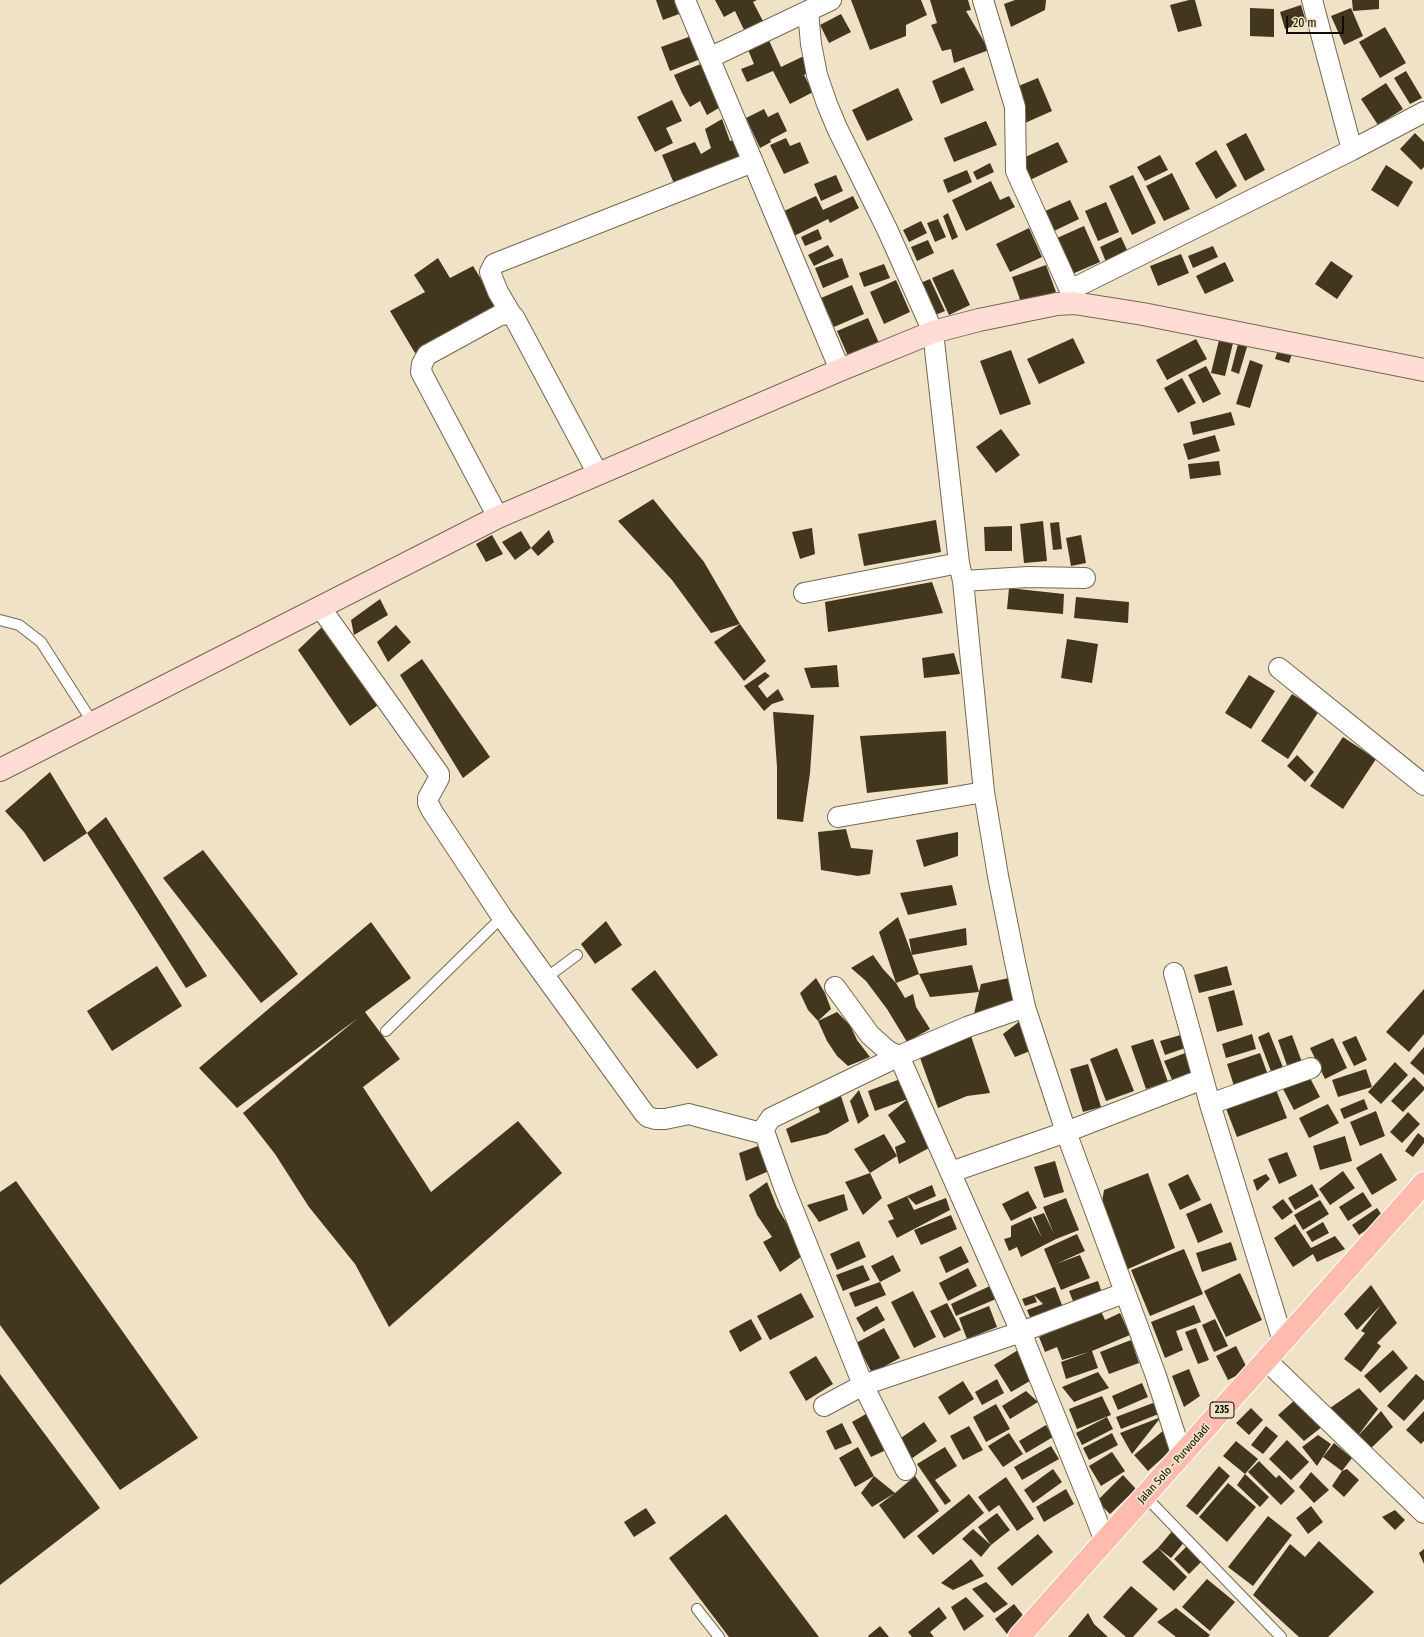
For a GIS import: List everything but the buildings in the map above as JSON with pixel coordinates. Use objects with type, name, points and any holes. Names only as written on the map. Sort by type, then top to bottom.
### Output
[{"type":"main road","name":"Jalan Solo - Purwodadi","points":[[1019,1637],[1424,1183]]},
{"type":"street","points":[[685,0],[840,370]]},
{"type":"street","points":[[709,58],[831,0]]},
{"type":"street","points":[[983,0],[1015,107],[1016,171],[1072,297]]},
{"type":"street","points":[[1312,0],[1352,150]]},
{"type":"street","points":[[808,11],[811,44],[817,75],[827,104],[837,128],[887,229],[932,332],[961,572],[984,792],[998,876],[1026,1007],[1066,1132],[1124,1294],[1156,1376],[1182,1456]]},
{"type":"street","points":[[0,770],[498,516],[932,332],[1057,304],[1424,112]]},
{"type":"street","points":[[598,474],[514,317],[498,292],[490,272],[494,264],[753,162]]},
{"type":"street","points":[[1072,297],[1143,314],[1424,370]]},
{"type":"street","points":[[498,516],[421,372],[422,364],[427,355],[500,315],[511,314]]},
{"type":"street","points":[[804,593],[961,572],[1028,577],[1085,578]]},
{"type":"street","points":[[320,607],[437,770],[440,776],[428,798],[430,807],[502,917],[607,1063],[648,1117],[665,1119],[681,1115],[696,1116],[765,1134]]},
{"type":"street","points":[[1279,668],[1424,785]]},
{"type":"street","points":[[838,817],[984,792]]},
{"type":"street","points":[[1174,973],[1210,1104],[1283,1341]]},
{"type":"street","points":[[835,987],[870,1035],[888,1050],[899,1056],[952,1172],[1021,1332],[1105,1542]]},
{"type":"street","points":[[906,1470],[863,1385],[784,1187],[765,1134],[766,1124],[771,1118],[899,1056],[967,1027],[1026,1007]]},
{"type":"street","points":[[1210,1104],[1311,1068]]},
{"type":"street","points":[[952,1172],[1066,1132],[1203,1079]]},
{"type":"street","points":[[824,1406],[863,1385],[1021,1332],[1124,1294]]},
{"type":"street","points":[[1266,1360],[1424,1513]]},
{"type":"lane","points":[[0,620],[20,625],[41,642],[93,723]]},
{"type":"lane","points":[[386,1031],[502,917]]},
{"type":"lane","points":[[546,978],[577,955]]},
{"type":"lane","points":[[1145,1496],[1281,1637]]},
{"type":"lane","points":[[697,1609],[719,1637]]}]
